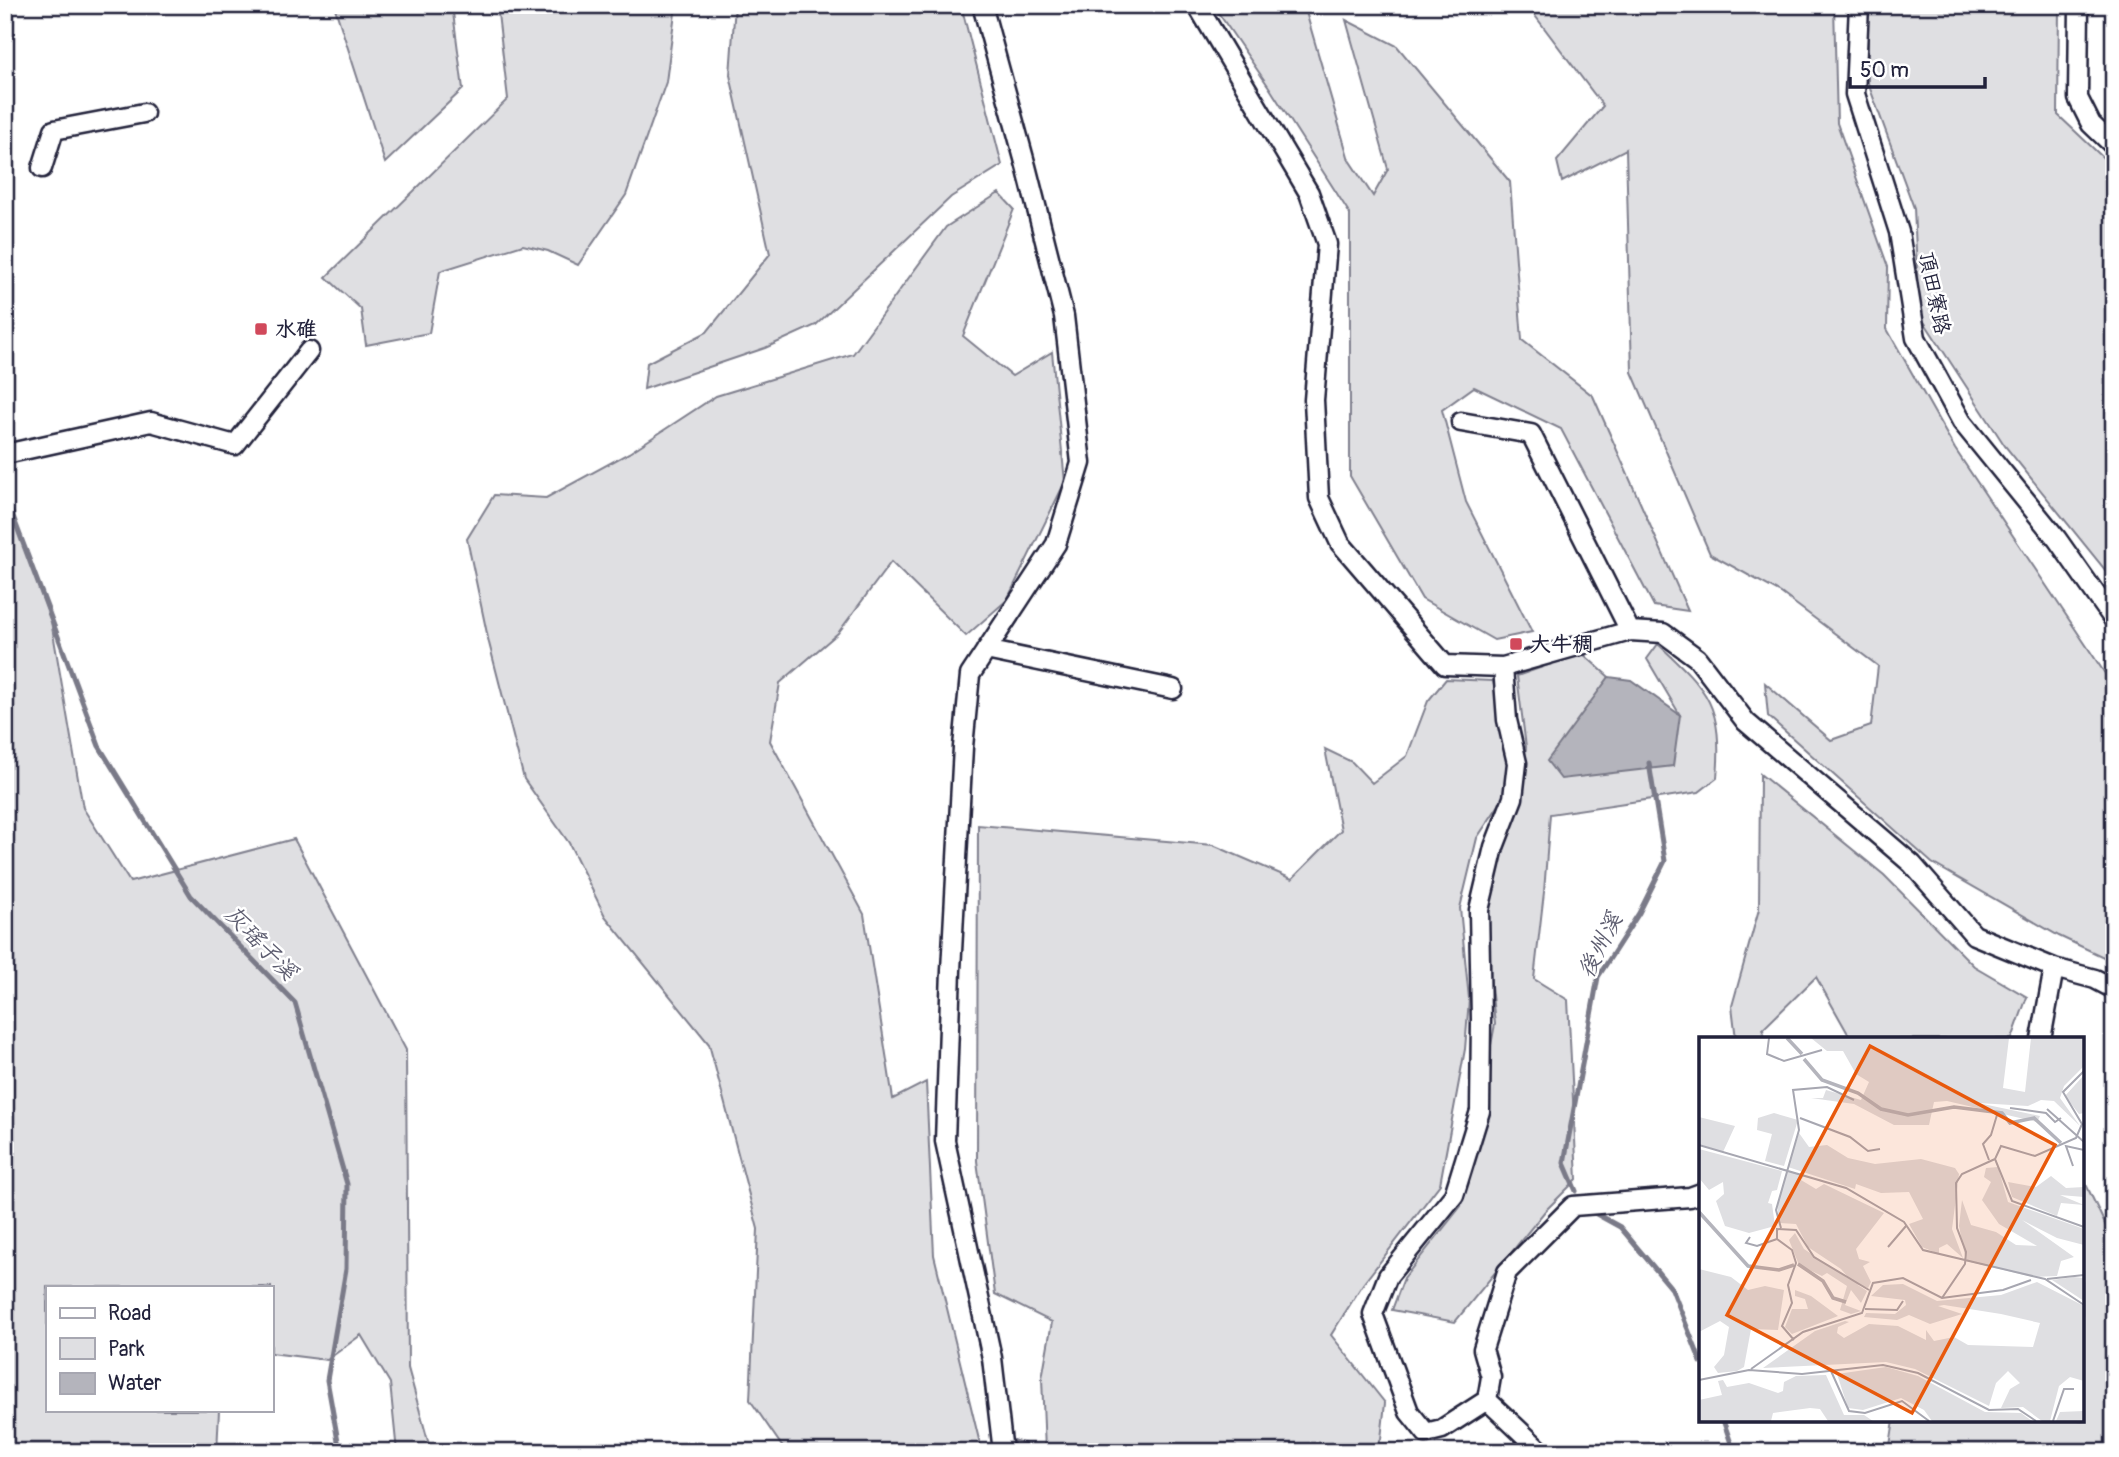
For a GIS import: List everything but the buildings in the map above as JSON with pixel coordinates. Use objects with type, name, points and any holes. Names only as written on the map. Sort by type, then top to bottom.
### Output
[{"type":"street","points":[[982,5],[1064,316],[1081,464],[1056,544],[970,675],[963,747],[945,1141],[992,1358],[1003,1452]]},
{"type":"street","points":[[1197,5],[1309,193],[1327,243],[1314,400],[1319,498],[1340,543],[1445,665],[1503,667],[1630,631],[1663,633],[1697,657],[1746,722],[1912,864],[1974,935],[2054,968],[2095,979],[2114,989]]},
{"type":"street","name":"頂田寮路","points":[[1859,5],[1855,94],[1899,232],[1916,338],[1962,422],[2057,540],[2114,620]]},
{"type":"street","points":[[2079,5],[2078,98],[2091,124],[2114,146]]},
{"type":"street","points":[[42,167],[54,130],[144,113]]},
{"type":"street","points":[[10,453],[151,422],[235,445],[309,351]]},
{"type":"street","points":[[1461,422],[1531,434],[1630,631]]},
{"type":"street","points":[[986,650],[1173,689]]},
{"type":"street","points":[[1503,667],[1507,720],[1517,763],[1513,798],[1494,846],[1479,910],[1480,1111],[1454,1195],[1388,1276],[1373,1314],[1409,1412],[1426,1433],[1442,1429],[1487,1400],[1491,1377],[1483,1349],[1507,1272],[1573,1206],[1699,1194]]},
{"type":"street","points":[[2041,1037],[2054,968]]},
{"type":"street","points":[[1487,1400],[1542,1452]]},
{"type":"green space","points":[[334,5],[452,5],[463,89],[385,163]]},
{"type":"green space","points":[[497,5],[676,5],[666,82],[626,195],[578,265],[548,251],[523,245],[440,271],[429,333],[366,345],[361,309],[326,277],[508,99]]},
{"type":"green space","points":[[735,5],[961,5],[1002,165],[951,197],[816,325],[765,348],[644,389],[647,363],[707,332],[770,254],[730,75]]},
{"type":"green space","points":[[1213,5],[1304,5],[1349,160],[1373,196],[1388,169],[1346,20],[1397,46],[1510,182],[1522,340],[1593,396],[1688,611],[1654,606],[1561,429],[1474,387],[1442,410],[1466,502],[1532,632],[1494,640],[1422,599],[1350,476],[1350,214]]},
{"type":"green space","points":[[1527,5],[1834,5],[1837,123],[1888,267],[1887,329],[1955,449],[2114,687],[2114,962],[2059,936],[1932,863],[1768,716],[1765,683],[1831,740],[1871,726],[1878,666],[1781,593],[1710,554],[1632,372],[1626,149],[1562,182],[1557,161],[1603,106]]},
{"type":"green space","points":[[1868,5],[2059,5],[2058,115],[2114,168],[2114,581],[2005,446],[1919,314],[1914,208],[1868,83]]},
{"type":"green space","points":[[999,193],[1014,209],[963,336],[1012,376],[1052,352],[1065,482],[1007,600],[966,636],[891,562],[838,633],[780,683],[770,741],[864,914],[893,1099],[926,1082],[934,1255],[982,1452],[786,1452],[750,1400],[758,1229],[709,1044],[605,916],[569,843],[524,779],[489,643],[467,539],[494,495],[546,498],[629,453],[716,396],[853,354],[946,227]]},
{"type":"green space","points":[[5,496],[51,621],[83,808],[130,882],[294,839],[406,1050],[408,1368],[431,1452],[397,1452],[390,1383],[361,1335],[327,1360],[273,1353],[273,1286],[46,1286],[46,1412],[219,1412],[217,1452],[5,1452]]},
{"type":"green space","points":[[1658,644],[1690,675],[1709,702],[1717,733],[1717,778],[1699,792],[1550,814],[1534,979],[1568,1000],[1577,1179],[1545,1211],[1455,1322],[1392,1310],[1404,1278],[1461,1206],[1495,1024],[1484,918],[1500,853],[1520,800],[1526,747],[1517,676],[1582,653],[1609,677],[1589,706],[1680,715],[1647,659]]},
{"type":"green space","points":[[1446,679],[1493,681],[1506,742],[1509,790],[1477,838],[1460,908],[1469,999],[1465,1049],[1440,1184],[1363,1284],[1331,1335],[1385,1403],[1381,1439],[1370,1452],[1016,1452],[1013,1440],[1045,1450],[1042,1378],[1052,1322],[995,1294],[977,1161],[978,825],[1213,845],[1292,879],[1341,830],[1325,749],[1352,762],[1372,783],[1407,756],[1428,701]]},
{"type":"green space","points":[[1760,774],[1884,875],[1974,966],[2027,997],[2013,1037],[1850,1037],[1816,977],[1763,1029],[1765,1037],[1736,1037],[1732,1006],[1759,909]]},
{"type":"green space","points":[[2084,1180],[2114,1243],[2114,1452],[1889,1452],[1894,1422],[2084,1422]]},
{"type":"water","points":[[1609,677],[1631,680],[1680,715],[1673,766],[1561,779],[1547,761]]},
{"type":"waterway","name":"灰瑤子溪","points":[[5,336],[12,344],[5,362]]},
{"type":"waterway","name":"灰瑤子溪","points":[[5,495],[99,746],[191,896],[295,1003],[347,1184],[346,1269],[327,1380],[340,1452]]},
{"type":"waterway","name":"後州溪","points":[[1576,1191],[1564,1163],[1598,977],[1639,913],[1665,861],[1649,763]]},
{"type":"waterway","name":"後州溪","points":[[1589,1210],[1620,1227],[1672,1289],[1699,1357]]},
{"type":"waterway","name":"後州溪","points":[[1724,1422],[1734,1452]]},
{"type":"place","name":"水碓","points":[[261,329]]},
{"type":"place","name":"大牛稠","points":[[1516,644]]}]
